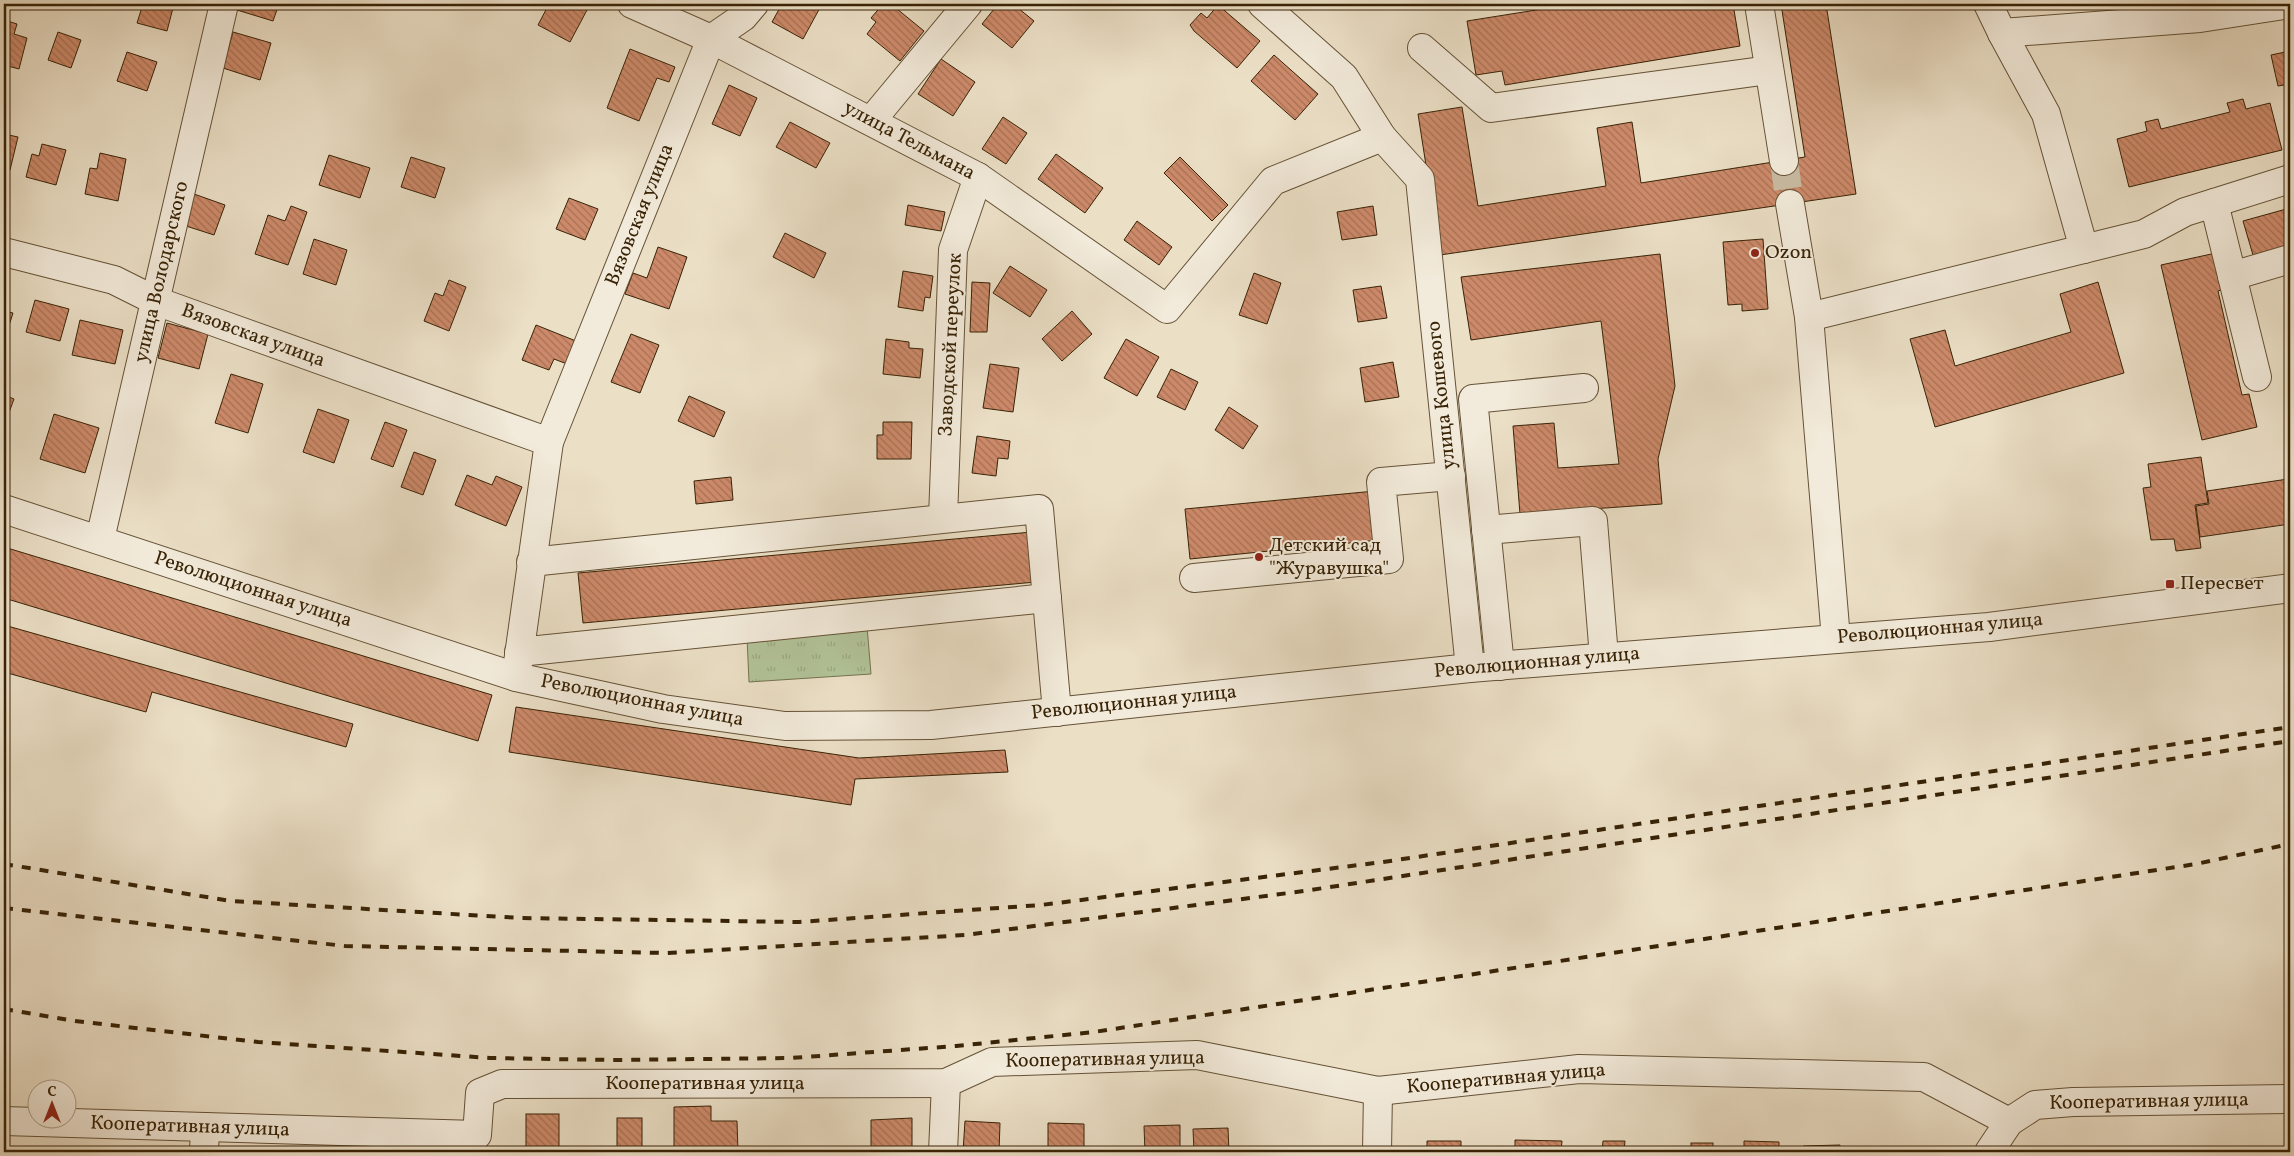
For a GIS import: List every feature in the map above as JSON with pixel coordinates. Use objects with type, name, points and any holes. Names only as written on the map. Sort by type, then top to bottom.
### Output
[{"type":"street","name":"улица Володарского","points":[[100,539],[224,4]]},
{"type":"street","name":"улица Тельмана","points":[[632,4],[711,39],[978,177],[1168,309],[1273,181],[1382,137]]},
{"type":"street","points":[[711,39],[743,17],[754,4]]},
{"type":"street","points":[[871,121],[968,4]]},
{"type":"street","name":"улица Кошевого","points":[[1262,4],[1344,77],[1382,137],[1420,179],[1470,668]]},
{"type":"street","points":[[1759,4],[1784,161]]},
{"type":"street","points":[[1988,4],[2046,114],[2084,249]]},
{"type":"street","points":[[2002,33],[2199,11],[2290,4]]},
{"type":"street","name":"Вязовская улица","points":[[517,664],[549,442],[711,39]]},
{"type":"street","points":[[1422,48],[1491,108],[1769,70]]},
{"type":"street","name":"Заводской переулок","points":[[943,518],[953,250],[978,177]]},
{"type":"street","points":[[1808,317],[2144,234],[2185,212],[2290,179]]},
{"type":"street","points":[[2214,203],[2257,377]]},
{"type":"street","points":[[1790,204],[1808,317],[1836,639]]},
{"type":"street","name":"Вязовская улица","points":[[4,252],[114,280],[156,301],[549,442]]},
{"type":"street","points":[[2232,276],[2290,259]]},
{"type":"street","points":[[1500,666],[1473,399],[1584,388]]},
{"type":"street","points":[[1194,578],[1388,559],[1381,482],[1451,476]]},
{"type":"street","name":"Революционная улица","points":[[4,509],[663,709],[785,726],[931,725],[1470,668],[1989,627],[2290,588]]},
{"type":"street","points":[[531,562],[1039,509],[1057,712]]},
{"type":"street","points":[[1486,530],[1593,521],[1604,657]]},
{"type":"street","points":[[517,664],[1047,598]]},
{"type":"street","name":"Кооперативная улица","points":[[4,1121],[205,1140],[477,1144],[480,1093],[502,1084],[946,1083],[992,1062],[1197,1056],[1378,1091],[1579,1069],[1924,1077],[2009,1122],[2035,1105],[2073,1102],[2290,1099]]},
{"type":"street","points":[[943,1152],[946,1083]]},
{"type":"street","points":[[1376,1152],[1378,1091]]},
{"type":"street","points":[[1989,1152],[2009,1122]]},
{"type":"green space","points":[[867,626],[871,674],[749,682],[747,637]]},
{"type":"building","points":[[143,4],[174,4],[167,31],[137,23]]},
{"type":"building","points":[[239,4],[279,4],[273,21],[237,10]]},
{"type":"building","points":[[549,4],[576,4],[587,10],[570,42],[538,25]]},
{"type":"building","points":[[782,4],[822,4],[803,39],[772,22]]},
{"type":"building","points":[[883,4],[891,4],[924,31],[900,61],[867,34],[876,22],[871,18]]},
{"type":"building","points":[[998,4],[1013,4],[1034,21],[1012,48],[982,24]]},
{"type":"building","points":[[1574,4],[1733,4],[1740,46],[1505,85],[1502,71],[1476,75],[1467,21]]},
{"type":"building","points":[[1781,4],[1826,4],[1856,194],[1440,255],[1418,114],[1462,107],[1478,206],[1606,186],[1597,128],[1632,122],[1641,183],[1805,157]]},
{"type":"building","points":[[1218,5],[1260,41],[1237,68],[1194,31],[1190,25],[1201,13],[1207,18]]},
{"type":"building","points":[[4,20],[17,24],[14,34],[27,38],[19,69],[4,65]]},
{"type":"building","points":[[58,32],[81,40],[71,68],[48,60]]},
{"type":"building","points":[[233,32],[271,43],[260,80],[223,68]]},
{"type":"building","points":[[630,49],[675,67],[669,82],[657,78],[639,121],[607,108]]},
{"type":"building","points":[[2290,51],[2290,84],[2278,86],[2271,55]]},
{"type":"building","points":[[127,52],[157,62],[147,91],[117,81]]},
{"type":"building","points":[[1274,55],[1318,94],[1295,120],[1251,81]]},
{"type":"building","points":[[941,59],[975,82],[953,116],[918,94]]},
{"type":"building","points":[[729,85],[757,98],[740,136],[712,124]]},
{"type":"building","points":[[2243,99],[2246,109],[2270,103],[2282,150],[2129,187],[2117,139],[2147,131],[2145,122],[2158,119],[2161,129],[2230,112],[2227,103]]},
{"type":"building","points":[[1003,117],[1027,133],[1006,164],[982,149]]},
{"type":"building","points":[[790,122],[830,143],[816,168],[776,147]]},
{"type":"building","points":[[4,134],[18,137],[10,170],[4,168]]},
{"type":"building","points":[[42,144],[66,150],[56,185],[26,177],[32,154],[39,156]]},
{"type":"building","points":[[100,153],[126,159],[118,201],[85,194],[90,168],[97,169]]},
{"type":"building","points":[[1056,154],[1103,188],[1085,213],[1038,179]]},
{"type":"building","points":[[329,155],[370,168],[360,198],[319,185]]},
{"type":"building","points":[[411,157],[445,168],[435,198],[401,187]]},
{"type":"building","points":[[1180,157],[1228,205],[1212,221],[1164,173]]},
{"type":"building","points":[[194,194],[225,205],[214,235],[183,225]]},
{"type":"building","points":[[569,198],[598,209],[585,240],[556,229]]},
{"type":"building","points":[[908,205],[945,212],[941,231],[905,225]]},
{"type":"building","points":[[291,206],[307,212],[288,265],[255,254],[268,215],[285,221]]},
{"type":"building","points":[[1373,206],[1377,235],[1342,240],[1337,212]]},
{"type":"building","points":[[2290,208],[2290,252],[2273,250],[2253,255],[2243,221]]},
{"type":"building","points":[[1137,221],[1172,247],[1159,265],[1124,240]]},
{"type":"building","points":[[785,233],[826,253],[814,278],[773,257]]},
{"type":"building","points":[[314,239],[347,250],[336,285],[303,274]]},
{"type":"building","points":[[1763,239],[1768,309],[1742,311],[1742,304],[1728,305],[1723,242]]},
{"type":"building","points":[[658,247],[687,257],[669,309],[625,294],[633,273],[647,278]]},
{"type":"building","points":[[2216,253],[2224,289],[2218,291],[2242,395],[2249,394],[2257,427],[2202,440],[2161,265]]},
{"type":"building","points":[[1660,254],[1675,386],[1658,459],[1662,504],[1520,514],[1513,426],[1554,423],[1558,468],[1619,464],[1601,321],[1471,340],[1461,277]]},
{"type":"building","points":[[1010,266],[1047,290],[1030,317],[993,293]]},
{"type":"building","points":[[903,271],[933,276],[930,298],[925,297],[923,311],[898,307]]},
{"type":"building","points":[[1254,273],[1281,283],[1267,324],[1239,315]]},
{"type":"building","points":[[449,280],[466,287],[449,331],[424,321],[435,293],[443,296]]},
{"type":"building","points":[[972,282],[990,283],[987,332],[970,332]]},
{"type":"building","points":[[2098,282],[2124,373],[1935,427],[1910,339],[1945,330],[1955,366],[2071,332],[2060,294]]},
{"type":"building","points":[[1381,286],[1387,318],[1358,322],[1353,290]]},
{"type":"building","points":[[35,300],[69,309],[60,341],[26,332]]},
{"type":"building","points":[[4,311],[13,313],[4,341]]},
{"type":"building","points":[[1072,311],[1092,334],[1062,361],[1042,339]]},
{"type":"building","points":[[80,320],[123,330],[115,364],[72,355]]},
{"type":"building","points":[[167,323],[208,334],[199,369],[158,358]]},
{"type":"building","points":[[536,325],[576,341],[567,364],[554,359],[549,370],[522,360]]},
{"type":"building","points":[[631,334],[659,345],[640,393],[611,382]]},
{"type":"building","points":[[886,339],[909,342],[909,348],[923,349],[920,378],[883,374]]},
{"type":"building","points":[[1126,339],[1159,357],[1137,396],[1104,378]]},
{"type":"building","points":[[1393,362],[1399,397],[1365,402],[1360,368]]},
{"type":"building","points":[[990,364],[1019,368],[1013,412],[983,408]]},
{"type":"building","points":[[1171,369],[1198,382],[1185,410],[1157,397]]},
{"type":"building","points":[[231,374],[263,384],[248,433],[215,423]]},
{"type":"building","points":[[4,395],[14,399],[4,426]]},
{"type":"building","points":[[689,396],[725,412],[714,437],[678,421]]},
{"type":"building","points":[[1229,407],[1258,426],[1243,449],[1215,430]]},
{"type":"building","points":[[318,409],[349,420],[334,463],[303,452]]},
{"type":"building","points":[[54,414],[99,428],[85,473],[40,459]]},
{"type":"building","points":[[385,422],[407,430],[393,467],[371,459]]},
{"type":"building","points":[[883,422],[912,422],[911,459],[877,459],[877,435],[883,435]]},
{"type":"building","points":[[977,436],[1010,441],[1008,459],[998,458],[996,476],[972,473]]},
{"type":"building","points":[[414,452],[436,460],[423,495],[401,487]]},
{"type":"building","points":[[2201,457],[2208,503],[2195,505],[2201,548],[2176,551],[2174,539],[2151,540],[2143,488],[2151,487],[2148,464]]},
{"type":"building","points":[[467,475],[492,485],[496,476],[522,487],[506,526],[455,505]]},
{"type":"building","points":[[731,477],[733,500],[696,504],[694,481]]},
{"type":"building","points":[[2288,479],[2290,524],[2200,537],[2196,506],[2209,504],[2207,491]]},
{"type":"building","points":[[1375,491],[1379,540],[1190,559],[1185,509]]},
{"type":"building","points":[[1032,532],[1036,582],[583,623],[578,573]]},
{"type":"building","points":[[4,547],[492,695],[478,741],[4,598]]},
{"type":"building","points":[[4,625],[353,724],[346,747],[152,692],[146,712],[4,672]]},
{"type":"building","points":[[516,707],[859,758],[1005,750],[1008,772],[855,779],[851,805],[509,752]]},
{"type":"building","points":[[711,1106],[711,1121],[737,1121],[738,1152],[674,1152],[674,1107]]},
{"type":"building","points":[[526,1114],[559,1114],[559,1152],[526,1152]]},
{"type":"building","points":[[617,1118],[642,1118],[642,1152],[617,1152]]},
{"type":"building","points":[[912,1118],[912,1152],[871,1152],[871,1120]]},
{"type":"building","points":[[965,1121],[1000,1123],[999,1152],[963,1152]]},
{"type":"building","points":[[1048,1123],[1084,1124],[1084,1152],[1048,1152]]},
{"type":"building","points":[[1180,1125],[1180,1151],[1145,1152],[1144,1126]]},
{"type":"building","points":[[1228,1128],[1229,1152],[1194,1152],[1193,1129]]},
{"type":"building","points":[[1515,1140],[1562,1141],[1561,1152],[1515,1152]]},
{"type":"building","points":[[1427,1141],[1461,1141],[1461,1147],[1468,1147],[1468,1152],[1427,1152]]},
{"type":"building","points":[[1603,1141],[1625,1141],[1624,1152],[1602,1152]]},
{"type":"building","points":[[1744,1141],[1779,1142],[1779,1152],[1744,1152]]},
{"type":"building","points":[[1691,1143],[1713,1143],[1713,1152],[1691,1152]]},
{"type":"building","points":[[1840,1145],[1840,1152],[1803,1152],[1803,1146]]},
{"type":"building","points":[[1888,1147],[1888,1152],[1862,1152],[1862,1148]]},
{"type":"tunnel","points":[[1784,161],[1790,204]]},
{"type":"railway","points":[[4,864],[231,901],[521,918],[799,922],[1041,905],[1383,862],[2290,727]]},
{"type":"railway","points":[[4,908],[345,946],[667,953],[965,935],[1304,891],[2290,741]]},
{"type":"railway","points":[[4,1009],[75,1021],[258,1042],[490,1058],[612,1060],[791,1058],[956,1046],[1094,1032],[2196,864],[2290,844]]},
{"type":"place","name":"Ozon","points":[[1755,253]]},
{"type":"place","name":"Детский сад \"Журавушка\"","points":[[1259,557]]},
{"type":"place","name":"Пересвет","points":[[2170,584]]}]
